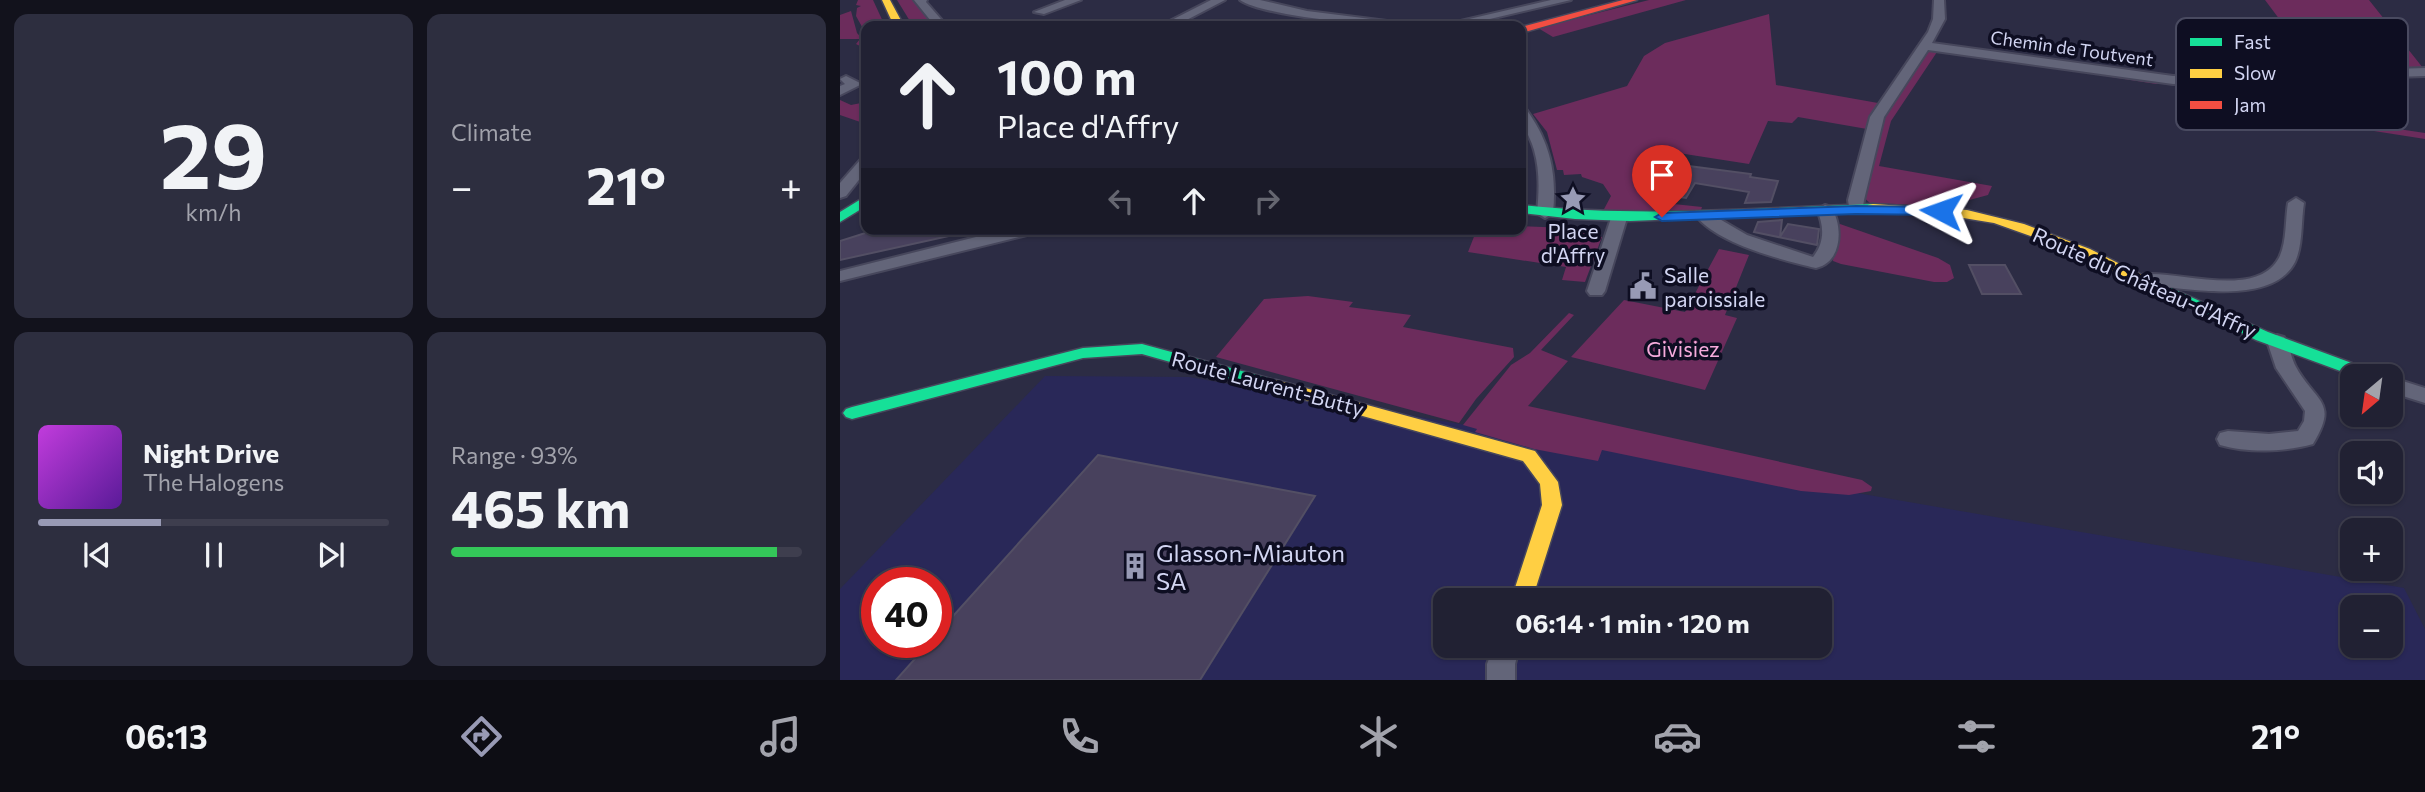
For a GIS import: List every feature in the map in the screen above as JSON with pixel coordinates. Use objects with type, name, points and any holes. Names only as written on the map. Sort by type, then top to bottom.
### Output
[{"type":"main road","points":[[886,0],[896,21]]},
{"type":"main road","points":[[1526,21],[1610,0]]},
{"type":"main road","points":[[1526,29],[1633,0]]},
{"type":"main road","points":[[840,218],[861,203]]},
{"type":"main road","name":"Route du Château-d'Affry","points":[[1705,217],[1825,210],[1920,209],[1961,213],[2016,225],[2060,241],[2277,341],[2340,365]]},
{"type":"main road","points":[[1526,210],[1619,218],[1705,217]]},
{"type":"main road","name":"Route Laurent-Butty","points":[[852,413],[1083,353],[1142,349],[1529,456],[1546,473],[1552,484],[1553,500],[1551,514],[1526,588]]},
{"type":"street","points":[[922,0],[919,1],[937,21]]},
{"type":"street","points":[[1040,12],[1076,0]]},
{"type":"street","points":[[1176,21],[1220,0]]},
{"type":"street","points":[[1245,0],[1307,14],[1363,21]]},
{"type":"street","points":[[1465,21],[1539,3],[1566,0]]},
{"type":"street","points":[[1856,210],[1856,200],[1877,117],[1925,46],[1939,19],[1939,0]]},
{"type":"street","name":"Chemin de Toutvent","points":[[1925,46],[2176,80]]},
{"type":"street","points":[[1526,119],[1544,153],[1548,184],[1545,213]]},
{"type":"street","points":[[840,193],[861,170]]},
{"type":"street","points":[[2140,279],[2248,286],[2271,279],[2286,262],[2296,203]]},
{"type":"street","points":[[1705,217],[1711,223],[1750,241],[1816,263],[1829,250],[1832,229],[1825,210]]},
{"type":"street","points":[[1596,291],[1619,218]]},
{"type":"street","points":[[840,276],[1005,235]]},
{"type":"street","points":[[2228,439],[2269,442],[2305,438],[2315,422],[2315,410],[2286,368],[2277,341]]},
{"type":"street","points":[[2403,388],[2425,396]]},
{"type":"street","points":[[1501,680],[1503,658]]},
{"type":"shaded area","points":[[1045,376],[1189,377],[2340,577],[2340,581],[2364,581],[2404,588],[2425,629],[2425,680],[840,680],[840,589],[861,567],[861,658],[952,658],[952,567],[861,567]]},
{"type":"green space","points":[[858,0],[873,0],[883,21],[861,21],[861,25],[856,16],[857,8],[861,6],[856,5]]},
{"type":"green space","points":[[897,0],[915,0],[931,21],[910,21]]},
{"type":"green space","points":[[1649,0],[1686,0],[1553,37],[1538,28]]},
{"type":"green space","points":[[2265,0],[2369,0],[2383,18],[2278,18]]},
{"type":"green space","points":[[851,11],[857,33],[861,37],[861,46],[856,44],[860,39],[840,39],[840,15]]},
{"type":"green space","points":[[1769,14],[1776,85],[1878,103],[1867,129],[1798,117],[1792,123],[1768,121],[1749,164],[1672,152],[1655,202],[1702,207],[1700,213],[1603,211],[1611,196],[1603,184],[1582,177],[1581,174],[1564,175],[1563,170],[1557,170],[1547,132],[1533,114],[1627,86],[1644,56],[1665,43]]},
{"type":"green space","points":[[2408,49],[2423,68],[2408,69]]},
{"type":"green space","points":[[1939,50],[2176,77],[2176,83],[2156,84],[1953,52],[1937,52],[1891,121],[1879,166],[1992,186],[1988,195],[1947,206],[1870,203],[1862,196],[1880,127],[1889,106],[1926,52]]},
{"type":"green space","points":[[840,100],[851,105],[861,103],[861,122],[840,115]]},
{"type":"green space","points":[[2367,130],[2425,133],[2425,139]]},
{"type":"green space","points":[[1840,224],[1938,258],[1950,265],[1954,278],[1947,282],[1934,282],[1833,261],[1836,226]]},
{"type":"green space","points":[[1526,226],[1592,229],[1591,235],[1602,237],[1585,282],[1562,280],[1566,267],[1468,252],[1475,235],[1526,235]]},
{"type":"green space","name":"Givisiez","points":[[1719,249],[1749,255],[1725,315],[1737,318],[1705,390],[1571,357],[1624,300],[1685,312]]},
{"type":"green space","points":[[1308,296],[1353,302],[1349,307],[1411,315],[1403,327],[1513,348],[1514,357],[1476,399],[1459,423],[1216,357],[1264,299]]},
{"type":"green space","points":[[1569,313],[1574,315],[1541,350],[1568,361],[1528,406],[1862,480],[1872,487],[1871,491],[1849,495],[1801,491],[1602,450],[1598,461],[1534,449],[1475,432],[1477,429],[1463,425],[1511,365],[1530,353]]},
{"type":"building","points":[[1681,165],[1751,174],[1750,177],[1778,181],[1771,202],[1745,203],[1749,192],[1695,183],[1686,198],[1665,195]]},
{"type":"building","points":[[1782,220],[1780,237],[1788,224],[1819,229],[1817,245],[1754,232],[1758,222]]},
{"type":"building","points":[[861,234],[949,236],[840,260],[840,241]]},
{"type":"building","points":[[1969,265],[2005,265],[2021,294],[1982,294]]},
{"type":"building","name":"Glasson-Miauton SA","points":[[1098,455],[1315,496],[1200,680],[896,680],[916,658],[952,658],[952,617]]},
{"type":"traffic: fast","points":[[840,218],[861,203]]},
{"type":"traffic: fast","points":[[1526,210],[1630,217],[1873,208]]},
{"type":"traffic: fast","points":[[2171,293],[2262,336],[2340,365]]},
{"type":"traffic: fast","points":[[852,413],[1083,353],[1142,349],[1276,386]]},
{"type":"traffic: slow","points":[[886,0],[896,21]]},
{"type":"traffic: slow","points":[[1873,208],[1951,212],[1997,220],[2064,243],[2171,293]]},
{"type":"traffic: slow","points":[[1276,386],[1529,456],[1549,482],[1552,505],[1526,588]]},
{"type":"traffic: jam","points":[[1526,29],[1633,0]]},
{"type":"place","name":"Place d'Affry","points":[[1573,199]]},
{"type":"place","name":"Salle paroissiale","points":[[1643,286]]},
{"type":"place","name":"Glasson-Miauton SA","points":[[1135,566]]},
{"type":"route","points":[[1662,217],[1825,210],[1941,211]]}]
